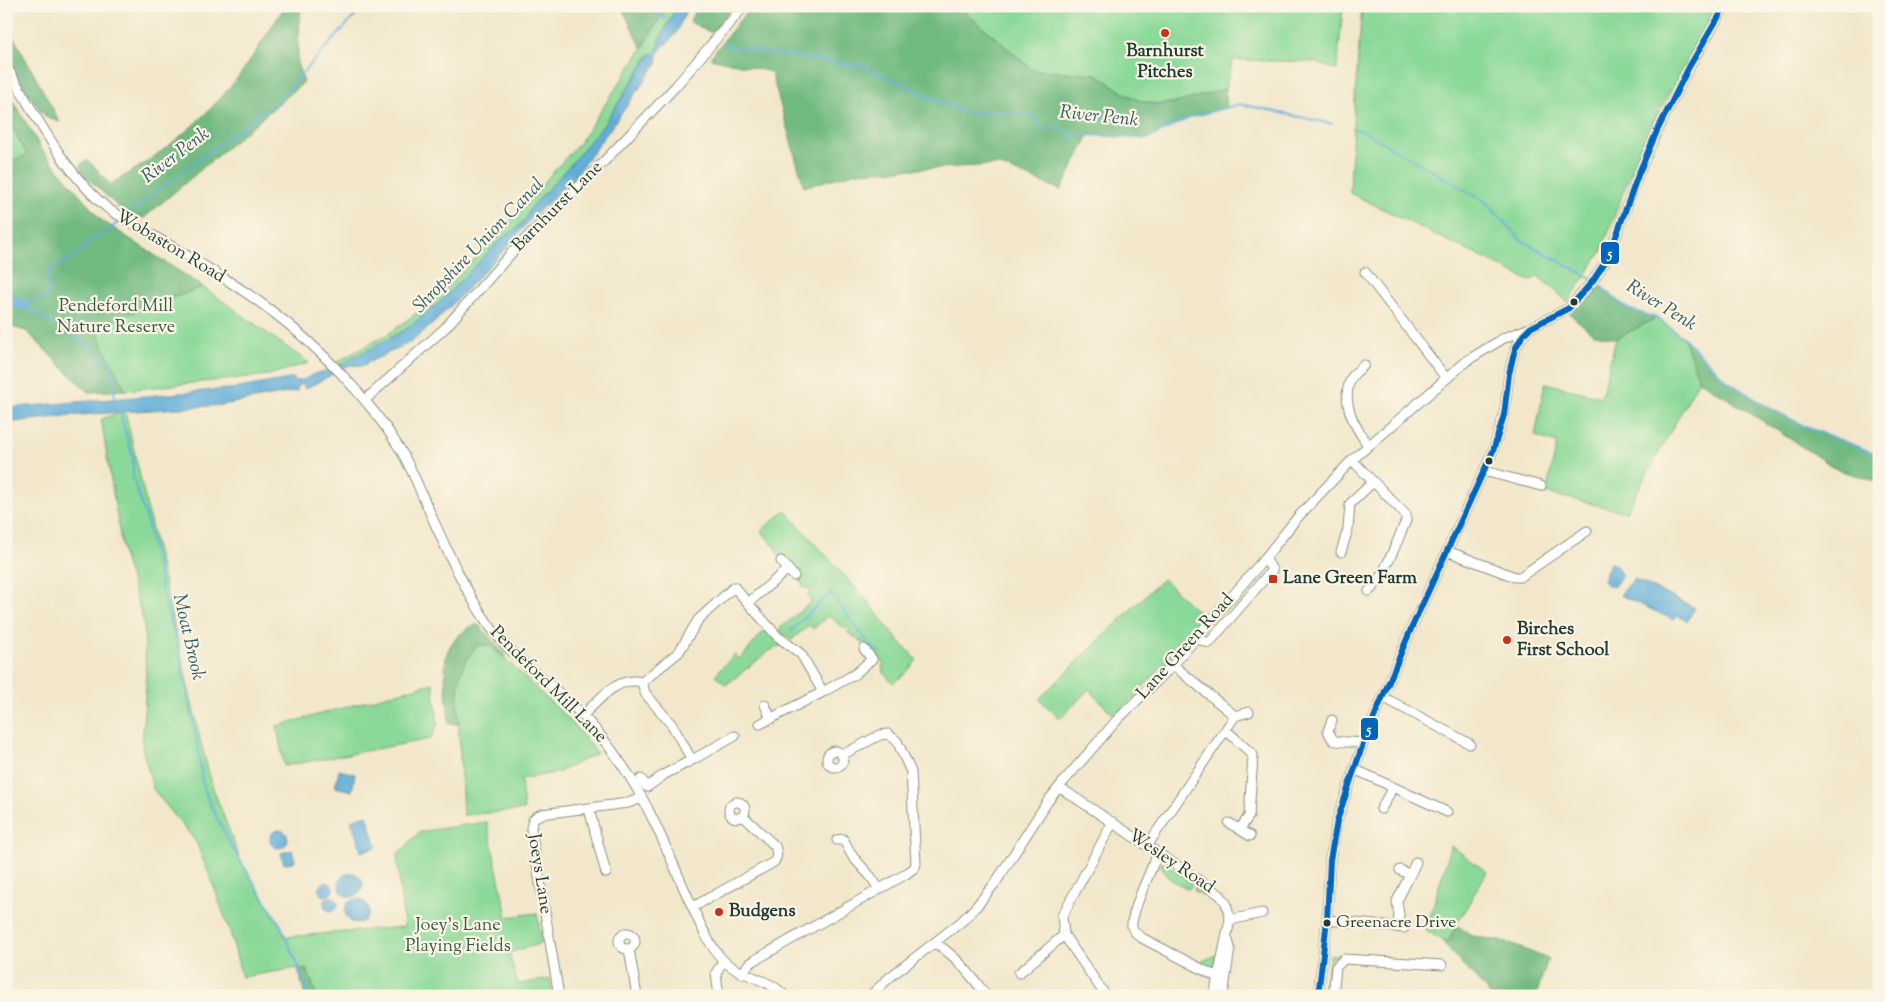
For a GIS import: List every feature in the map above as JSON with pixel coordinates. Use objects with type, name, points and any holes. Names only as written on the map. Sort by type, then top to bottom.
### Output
[{"type":"street","name":"Barnhurst Lane","points":[[365,400],[444,328],[516,249],[592,174],[676,86],[744,6]]},
{"type":"street","name":"Lane Green Road","points":[[870,996],[890,977],[935,943],[975,908],[996,882],[1059,787],[1118,719],[1173,665],[1297,518],[1352,460],[1446,378],[1492,344],[1530,328],[1569,308],[1592,282],[1609,256],[1638,175],[1657,130],[1689,67],[1725,6]]},
{"type":"street","name":"Wobaston Road","points":[[6,66],[72,172],[97,200],[110,210],[218,275],[284,321],[365,400]]},
{"type":"street","points":[[1365,272],[1446,378]]},
{"type":"street","points":[[1318,996],[1327,920],[1330,860],[1335,831],[1354,769],[1383,697],[1493,451],[1504,415],[1509,374],[1515,349],[1523,335],[1530,328]]},
{"type":"street","points":[[1364,365],[1351,378],[1348,400],[1350,414],[1368,445]]},
{"type":"street","name":"Pendeford Mill Lane","points":[[365,400],[406,459],[464,582],[487,624],[514,655],[583,716],[619,759],[642,798],[692,907],[713,947],[724,961],[743,974],[773,987],[785,996]]},
{"type":"street","points":[[1352,460],[1405,513],[1407,518],[1377,581],[1369,591]]},
{"type":"street","points":[[1484,471],[1541,486]]},
{"type":"street","points":[[1341,552],[1348,529],[1350,504],[1373,482]]},
{"type":"street","points":[[1447,551],[1515,577],[1520,577],[1587,531]]},
{"type":"street","points":[[1196,638],[1209,643],[1272,570],[1265,558]]},
{"type":"street","points":[[748,604],[791,573],[781,561]]},
{"type":"street","points":[[583,716],[614,687],[633,681],[642,682],[679,652],[698,620],[731,584],[777,636],[800,654],[823,692]]},
{"type":"street","points":[[760,724],[823,692],[875,662],[864,648]]},
{"type":"street","points":[[1173,665],[1235,716]]},
{"type":"street","points":[[642,682],[645,693],[672,725],[692,760]]},
{"type":"street","points":[[1383,697],[1470,744]]},
{"type":"street","points":[[765,704],[772,719]]},
{"type":"street","points":[[1147,846],[1235,716],[1249,712]]},
{"type":"street","points":[[1332,720],[1328,731],[1333,740],[1341,742],[1356,741],[1363,744]]},
{"type":"street","points":[[1226,730],[1253,756],[1249,816],[1240,829]]},
{"type":"street","points":[[743,974],[747,966],[755,960],[906,874],[916,864],[911,772],[897,741],[888,734],[880,735],[842,755]]},
{"type":"street","points":[[647,786],[664,774],[735,736]]},
{"type":"street","points":[[1354,769],[1447,812]]},
{"type":"street","name":"Wesley Road","points":[[1059,787],[1220,895],[1226,903],[1230,920]]},
{"type":"street","points":[[1381,808],[1393,787]]},
{"type":"street","name":"Joeys Lane","points":[[559,996],[538,879],[531,829],[533,818],[542,814],[628,803],[642,798]]},
{"type":"street","points":[[590,809],[606,873]]},
{"type":"street","points":[[692,907],[774,862],[777,853],[775,846],[742,816]]},
{"type":"street","points":[[1093,996],[1104,992],[1064,935],[1062,916],[1113,822]]},
{"type":"street","points":[[1230,823],[1250,836]]},
{"type":"street","points":[[842,837],[852,857],[871,877],[879,889]]},
{"type":"street","points":[[1158,853],[1133,916],[1132,928],[1142,938],[1217,977]]},
{"type":"street","points":[[1327,920],[1401,928],[1396,901],[1416,862]]},
{"type":"street","points":[[1400,870],[1410,875]]},
{"type":"street","points":[[1214,996],[1230,920],[1262,913]]},
{"type":"street","points":[[1223,996],[1230,948],[1226,934]]},
{"type":"street","points":[[1019,973],[1064,935]]},
{"type":"street","points":[[935,943],[947,950],[965,968],[987,996]]},
{"type":"street","points":[[629,949],[637,996]]},
{"type":"street","points":[[1336,996],[1334,987],[1336,967],[1344,959],[1442,965]]},
{"type":"street","points":[[719,996],[716,973],[724,961]]},
{"type":"green space","points":[[285,6],[301,6],[297,63],[304,82],[144,218],[127,215],[82,173],[80,165],[88,160],[110,184],[163,150],[197,122],[226,92],[257,50]]},
{"type":"green space","points":[[621,6],[667,6],[642,48]]},
{"type":"green space","points":[[667,6],[677,6],[660,39],[659,46],[654,53],[649,55],[605,123],[529,210],[527,217],[516,229],[501,239],[441,301],[408,328],[351,358],[346,363],[339,366],[335,363],[390,333],[439,296],[490,243],[580,142],[642,49]]},
{"type":"green space","points":[[696,6],[734,6],[712,33],[690,22]]},
{"type":"green space","points":[[751,6],[958,6],[1033,70],[1096,74],[1124,93],[1138,100],[1154,104],[1176,103],[1225,89],[1227,107],[1191,117],[1147,139],[1089,135],[1061,190],[998,165],[857,172],[804,187],[771,72],[710,58]]},
{"type":"green space","name":"Barnhurst Pitches","points":[[958,6],[1343,6],[1337,70],[1314,62],[1233,60],[1225,89],[1176,103],[1154,104],[1138,100],[1124,93],[1096,74],[1033,70]]},
{"type":"green space","points":[[1362,6],[1710,6],[1717,10],[1658,112],[1625,187],[1601,252],[1568,302],[1538,276],[1530,281],[1350,193]]},
{"type":"green space","points":[[6,23],[60,122],[46,117],[30,97],[6,58]]},
{"type":"green space","name":"Pendeford Mill Nature Reserve","points":[[6,89],[42,150],[101,220],[203,287],[309,363],[268,375],[126,390],[88,392],[26,331],[6,325]]},
{"type":"green space","name":"Pendeford Mill Nature Reserve","points":[[6,89],[42,150],[101,220],[203,287],[99,325],[99,338],[126,390],[88,392],[26,331],[6,325],[6,163],[27,155],[6,115]]},
{"type":"green space","points":[[1595,281],[1628,309],[1656,318],[1616,339],[1592,333],[1570,314]]},
{"type":"green space","points":[[1656,318],[1684,338],[1699,380],[1626,512],[1546,493],[1557,443],[1535,436],[1545,383],[1601,397],[1616,339]]},
{"type":"green space","points":[[1684,338],[1726,380],[1766,406],[1804,426],[1879,455],[1879,482],[1838,470],[1699,380]]},
{"type":"green space","name":"Joey's Lane Playing Fields","points":[[125,411],[213,788],[241,862],[281,926],[285,937],[404,927],[397,856],[419,832],[487,822],[507,917],[537,913],[542,943],[509,953],[518,984],[550,979],[553,996],[317,996],[307,970],[298,968],[242,977],[231,935],[196,842],[153,789],[142,747],[146,683],[144,623],[123,554],[101,419]]},
{"type":"green space","points":[[785,510],[869,603],[892,633],[916,659],[905,674],[893,683],[884,673],[882,666],[884,664],[865,644],[847,632],[850,629],[848,627],[844,629],[829,615],[813,629],[810,625],[791,640],[778,630],[811,602],[808,595],[811,591],[810,589],[804,588],[798,577],[799,575],[781,555],[779,556],[774,546],[761,531]]},
{"type":"green space","points":[[1163,579],[1206,620],[1115,717],[1089,689],[1060,719],[1039,699]]},
{"type":"green space","points":[[474,625],[479,625],[506,656],[504,659],[491,646],[479,645],[471,653],[465,662],[459,681],[459,724],[449,724],[445,678],[447,653],[451,644],[458,636]]},
{"type":"green space","points":[[765,630],[782,645],[769,651],[726,685],[715,675],[735,654],[739,659],[742,657]]},
{"type":"green space","points":[[479,645],[491,646],[570,720],[597,753],[559,772],[521,779],[524,810],[463,815],[457,692],[460,671],[468,654]]},
{"type":"green space","points":[[433,683],[438,724],[430,739],[284,766],[277,726]]},
{"type":"green space","points":[[1451,846],[1487,872],[1456,925],[1449,941],[1443,941],[1426,930]]},
{"type":"green space","points":[[1164,863],[1192,881],[1191,887],[1188,889],[1167,877],[1162,869],[1161,864]]},
{"type":"green space","points":[[1196,884],[1210,892],[1220,903],[1194,891]]},
{"type":"green space","points":[[1456,925],[1473,936],[1506,942],[1548,959],[1536,996],[1492,996],[1447,948],[1443,941],[1449,941]]},
{"type":"green space","points":[[1216,955],[1215,964],[1212,968],[1198,963]]},
{"type":"green space","points":[[1330,955],[1341,955],[1341,957],[1332,969],[1332,996],[1324,996]]},
{"type":"green space","points":[[298,968],[307,971],[317,996],[305,996]]},
{"type":"water","points":[[677,6],[688,6],[676,33],[661,49],[657,57],[657,63],[577,173],[528,222],[514,240],[434,323],[411,342],[361,366],[350,365],[305,389],[303,384],[297,386],[297,391],[223,405],[65,416],[6,423],[6,408],[239,388],[294,378],[295,381],[303,380],[316,373],[324,372],[346,363],[351,358],[408,328],[441,301],[501,239],[516,229],[527,217],[529,210],[605,123],[650,55],[659,46],[660,39]]},
{"type":"water","points":[[1610,563],[1616,565],[1622,576],[1614,586],[1607,585],[1603,581]]},
{"type":"water","points":[[1634,579],[1695,608],[1687,621],[1678,616],[1674,620],[1620,595]]},
{"type":"water","points":[[339,770],[355,774],[352,791],[335,787]]},
{"type":"water","points":[[367,815],[377,847],[361,852],[351,820]]},
{"type":"water","points":[[279,830],[285,833],[288,839],[285,845],[279,848],[273,845],[270,839],[273,833]]},
{"type":"water","points":[[292,850],[295,861],[284,864],[281,853]]},
{"type":"water","points":[[346,873],[356,873],[363,880],[363,890],[356,897],[346,897],[339,890],[339,880]]},
{"type":"water","points":[[323,882],[329,882],[333,889],[329,896],[323,896],[319,892],[319,886]]},
{"type":"water","points":[[328,897],[334,897],[338,904],[334,911],[328,911],[324,907],[324,901]]},
{"type":"water","points":[[352,899],[362,899],[369,906],[369,916],[362,923],[352,923],[345,916],[345,906]]},
{"type":"waterway","name":"River Penk","points":[[126,215],[278,100],[364,6]]},
{"type":"waterway","name":"River Penk","points":[[649,6],[665,19]]},
{"type":"waterway","name":"River Penk","points":[[723,45],[862,66],[964,112],[1022,113],[1034,117],[1042,131],[1058,127],[1070,135],[1120,136],[1147,139],[1191,117],[1240,104],[1332,124]]},
{"type":"waterway","name":"River Penk","points":[[1355,129],[1363,131],[1486,202],[1521,240],[1591,278]]},
{"type":"waterway","name":"River Penk","points":[[25,305],[46,297],[49,291],[47,274],[51,270],[82,251],[91,239],[105,233],[121,220]]},
{"type":"waterway","name":"River Penk","points":[[1597,283],[1628,309],[1656,318],[1684,338],[1726,380],[1766,406],[1804,426],[1879,455]]},
{"type":"waterway","name":"River Penk","points":[[6,300],[25,305]]},
{"type":"waterway","name":"Moat Brook","points":[[25,305],[85,343],[106,361],[111,370],[116,401]]},
{"type":"waterway","name":"Moat Brook","points":[[119,410],[133,459],[133,477],[147,521],[164,600],[178,645],[198,747],[202,781],[209,802],[230,844],[281,926],[311,996]]},
{"type":"waterway","points":[[791,631],[830,593],[869,644],[880,653]]},
{"type":"transit line","name":"5","points":[[1318,996],[1327,920],[1330,860],[1337,821],[1363,744],[1411,629],[1493,451],[1504,415],[1509,374],[1515,349],[1523,335],[1530,328],[1569,308],[1592,282],[1609,256],[1638,175],[1657,131],[1689,67],[1725,6]]},
{"type":"place","name":"Barnhurst Pitches","points":[[1165,33]]},
{"type":"place","name":"Lane Green Farm","points":[[1273,579]]},
{"type":"place","name":"Birches First School","points":[[1507,640]]},
{"type":"place","name":"Budgens","points":[[719,912]]},
{"type":"place","name":"Greenacre Drive","points":[[1327,923]]},
{"type":"water label","name":"Shropshire Union Canal","points":[[479,246]]}]
